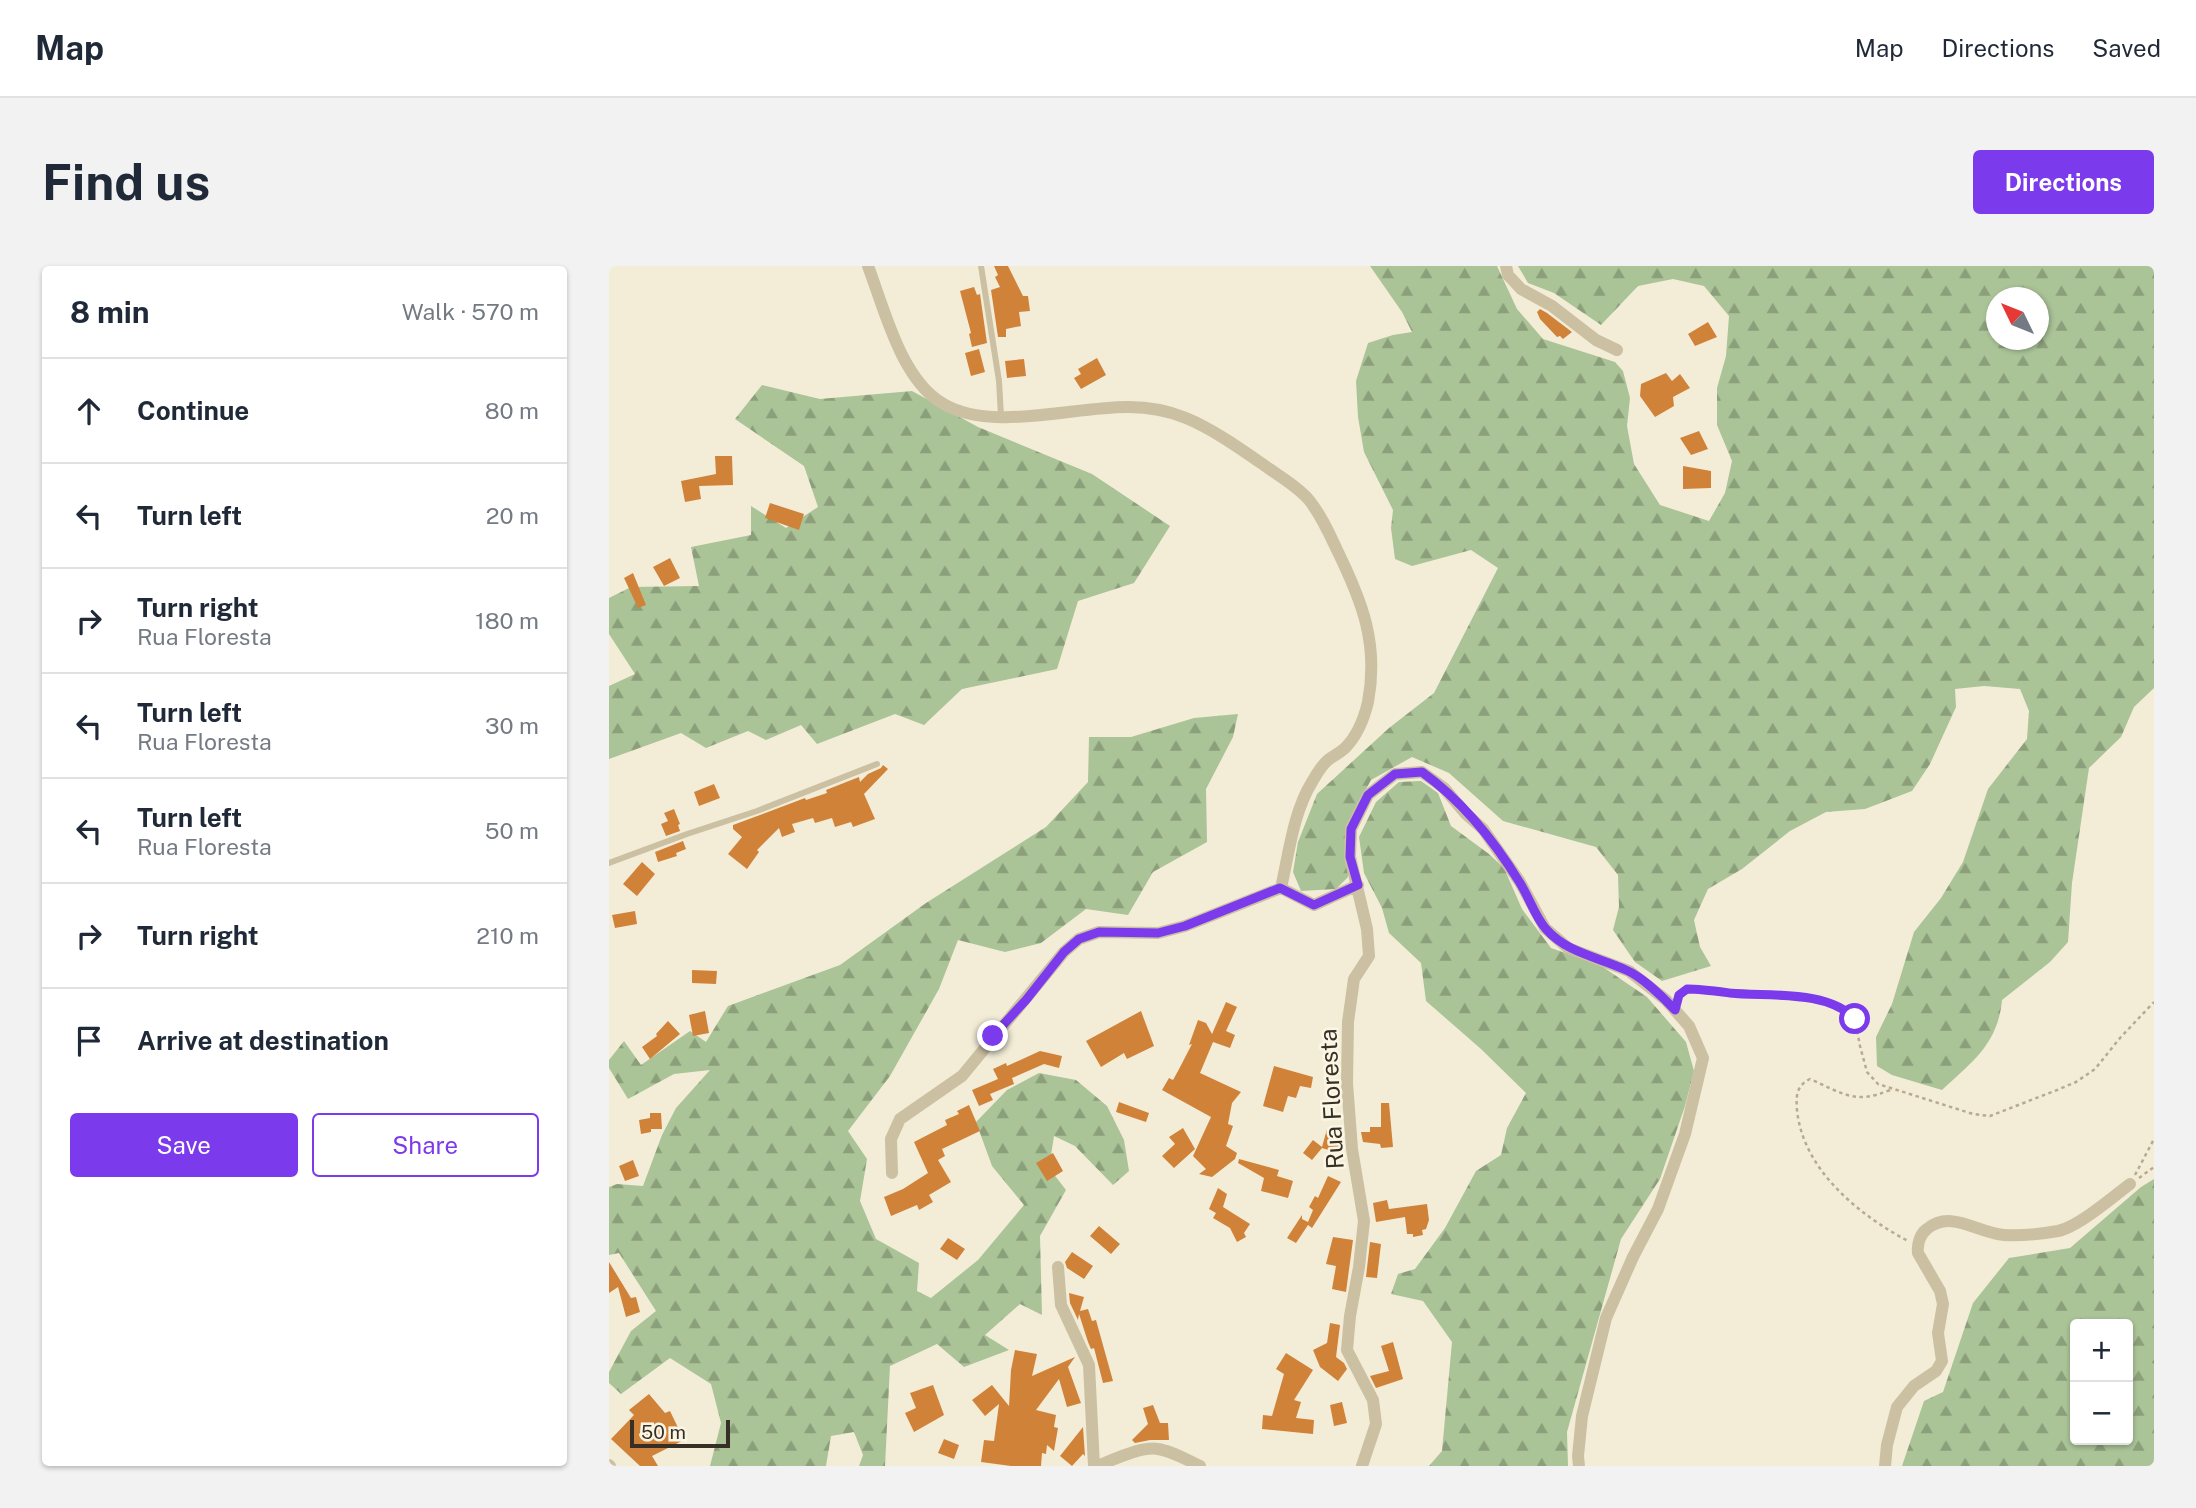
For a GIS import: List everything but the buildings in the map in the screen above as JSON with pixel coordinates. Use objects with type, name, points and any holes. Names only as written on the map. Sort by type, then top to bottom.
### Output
[{"type":"street","points":[[868,266],[900,353],[915,377],[939,402],[959,413],[1002,416],[1129,407],[1163,411],[1187,418],[1289,482],[1307,497],[1321,517],[1356,588],[1368,626],[1372,656],[1368,702],[1360,728],[1345,749],[1326,762],[1311,784],[1297,816],[1280,888]]},
{"type":"street","points":[[1506,266],[1509,275],[1521,289],[1552,306],[1596,340],[1617,350]]},
{"type":"street","name":"Rua Floresta","points":[[1362,1466],[1376,1424],[1373,1400],[1347,1350],[1364,1221],[1352,1149],[1347,1083],[1348,1022],[1354,979],[1369,956],[1367,929],[1350,857],[1351,829],[1368,795],[1395,774],[1422,772],[1444,788],[1466,814],[1483,828],[1520,882],[1545,928],[1568,948],[1629,971],[1666,1000],[1689,1026],[1703,1058],[1685,1134],[1658,1209],[1607,1318],[1582,1416],[1579,1466]]},
{"type":"street","points":[[892,1173],[891,1139],[900,1119],[962,1076],[1064,952],[1079,939],[1099,932],[1158,933],[1185,926],[1280,888],[1314,905],[1358,885]]},
{"type":"street","points":[[1885,1466],[1887,1445],[1897,1407],[1915,1386],[1936,1371],[1942,1361],[1938,1333],[1943,1304],[1940,1291],[1918,1253],[1917,1245],[1924,1231],[1937,1222],[1950,1219],[1979,1230],[2003,1235],[2061,1231],[2130,1184]]},
{"type":"street","points":[[1058,1268],[1061,1305],[1089,1365],[1096,1466],[1144,1449],[1155,1448],[1169,1451],[1200,1466]]},
{"type":"lane","points":[[981,266],[1002,416]]},
{"type":"lane","points":[[609,863],[757,811],[877,764]]},
{"type":"path","points":[[1675,1010],[1679,995],[1687,989],[1805,997],[1828,1003],[1846,1010],[1855,1019],[1867,1072],[1878,1084],[1973,1114],[1990,1116],[2076,1082],[2095,1069],[2154,1002]]},
{"type":"path","points":[[1891,1089],[1873,1097],[1862,1098],[1810,1079],[1802,1083],[1796,1094],[1798,1115],[1803,1137],[1813,1157],[1836,1190],[1861,1213],[1917,1245]]},
{"type":"path","points":[[2130,1184],[2154,1139]]},
{"type":"path","points":[[2130,1184],[2154,1167]]},
{"type":"green space","points":[[1370,266],[1497,266],[1517,309],[1543,339],[1615,362],[1623,371],[1630,398],[1627,426],[1634,464],[1660,505],[1709,521],[1725,493],[1732,461],[1717,425],[1717,388],[1726,356],[1729,316],[1704,286],[1673,279],[1638,286],[1601,325],[1554,293],[1528,283],[1518,266],[2154,266],[2154,688],[2134,707],[2121,737],[2089,768],[2072,883],[2068,942],[2050,962],[2002,1000],[1995,1029],[1982,1051],[1942,1090],[1892,1075],[1877,1066],[1876,1037],[1892,1004],[1914,932],[1941,898],[1963,862],[1988,789],[2027,739],[2029,711],[2020,689],[1984,686],[1955,689],[1956,707],[1930,764],[1912,791],[1865,809],[1826,812],[1790,831],[1742,869],[1708,889],[1694,920],[1700,947],[1711,966],[1662,981],[1635,962],[1613,930],[1619,907],[1618,875],[1596,847],[1503,821],[1449,773],[1412,757],[1371,780],[1346,827],[1348,877],[1336,889],[1301,891],[1293,872],[1298,842],[1317,794],[1389,728],[1434,693],[1498,568],[1471,550],[1412,566],[1395,559],[1391,528],[1393,510],[1364,452],[1356,381],[1368,343],[1412,332],[1402,312]]},
{"type":"green space","points":[[762,385],[820,399],[912,391],[978,427],[1092,474],[1170,526],[1134,583],[1078,601],[1057,669],[962,689],[924,725],[895,714],[817,744],[801,725],[766,740],[748,731],[706,748],[681,733],[609,759],[609,686],[635,674],[609,634],[609,598],[631,587],[699,586],[691,547],[751,535],[751,506],[786,528],[818,507],[804,466],[735,419]]},
{"type":"green space","points":[[1238,714],[1233,737],[1206,789],[1207,842],[1153,872],[1128,915],[1086,909],[1041,943],[1005,952],[958,940],[939,989],[890,1076],[848,1131],[867,1159],[860,1201],[876,1239],[919,1263],[917,1291],[931,1298],[978,1260],[1024,1205],[992,1166],[976,1122],[1007,1090],[1039,1073],[1076,1080],[1107,1106],[1124,1140],[1129,1171],[1113,1185],[1075,1146],[1054,1136],[1049,1168],[1066,1190],[1040,1236],[1042,1315],[1020,1304],[985,1335],[1009,1350],[964,1367],[937,1344],[890,1366],[885,1466],[859,1466],[863,1455],[854,1432],[831,1436],[826,1466],[710,1466],[721,1423],[711,1384],[670,1358],[621,1394],[609,1383],[609,1372],[631,1331],[656,1311],[619,1253],[609,1255],[609,1187],[617,1184],[643,1186],[662,1135],[676,1108],[710,1070],[674,1074],[628,1099],[609,1068],[609,1060],[624,1041],[641,1065],[690,1031],[706,1042],[728,1006],[840,965],[926,903],[1046,827],[1088,782],[1089,737],[1131,737],[1194,718]]},
{"type":"green space","points":[[1421,781],[1438,793],[1451,826],[1504,868],[1522,909],[1551,948],[1600,965],[1647,997],[1686,1042],[1694,1071],[1660,1179],[1621,1239],[1567,1432],[1568,1466],[1429,1466],[1442,1451],[1452,1342],[1423,1301],[1391,1294],[1398,1274],[1415,1269],[1445,1228],[1476,1171],[1501,1155],[1507,1128],[1526,1093],[1426,1001],[1421,963],[1389,933],[1382,908],[1364,873],[1359,837],[1376,802],[1399,782]]},
{"type":"green space","points":[[2154,1179],[2154,1466],[1902,1466],[1924,1401],[1943,1392],[1973,1303],[2009,1258],[2070,1248]]},
{"type":"route","points":[[993,1036],[1064,952],[1079,939],[1099,932],[1158,933],[1185,926],[1280,888],[1314,905],[1358,885],[1350,857],[1351,829],[1368,795],[1395,774],[1422,772],[1444,788],[1466,814],[1483,828],[1520,882],[1545,928],[1568,948],[1629,971],[1675,1010],[1679,995],[1687,989],[1701,989],[1805,997],[1846,1010],[1855,1019]]}]
